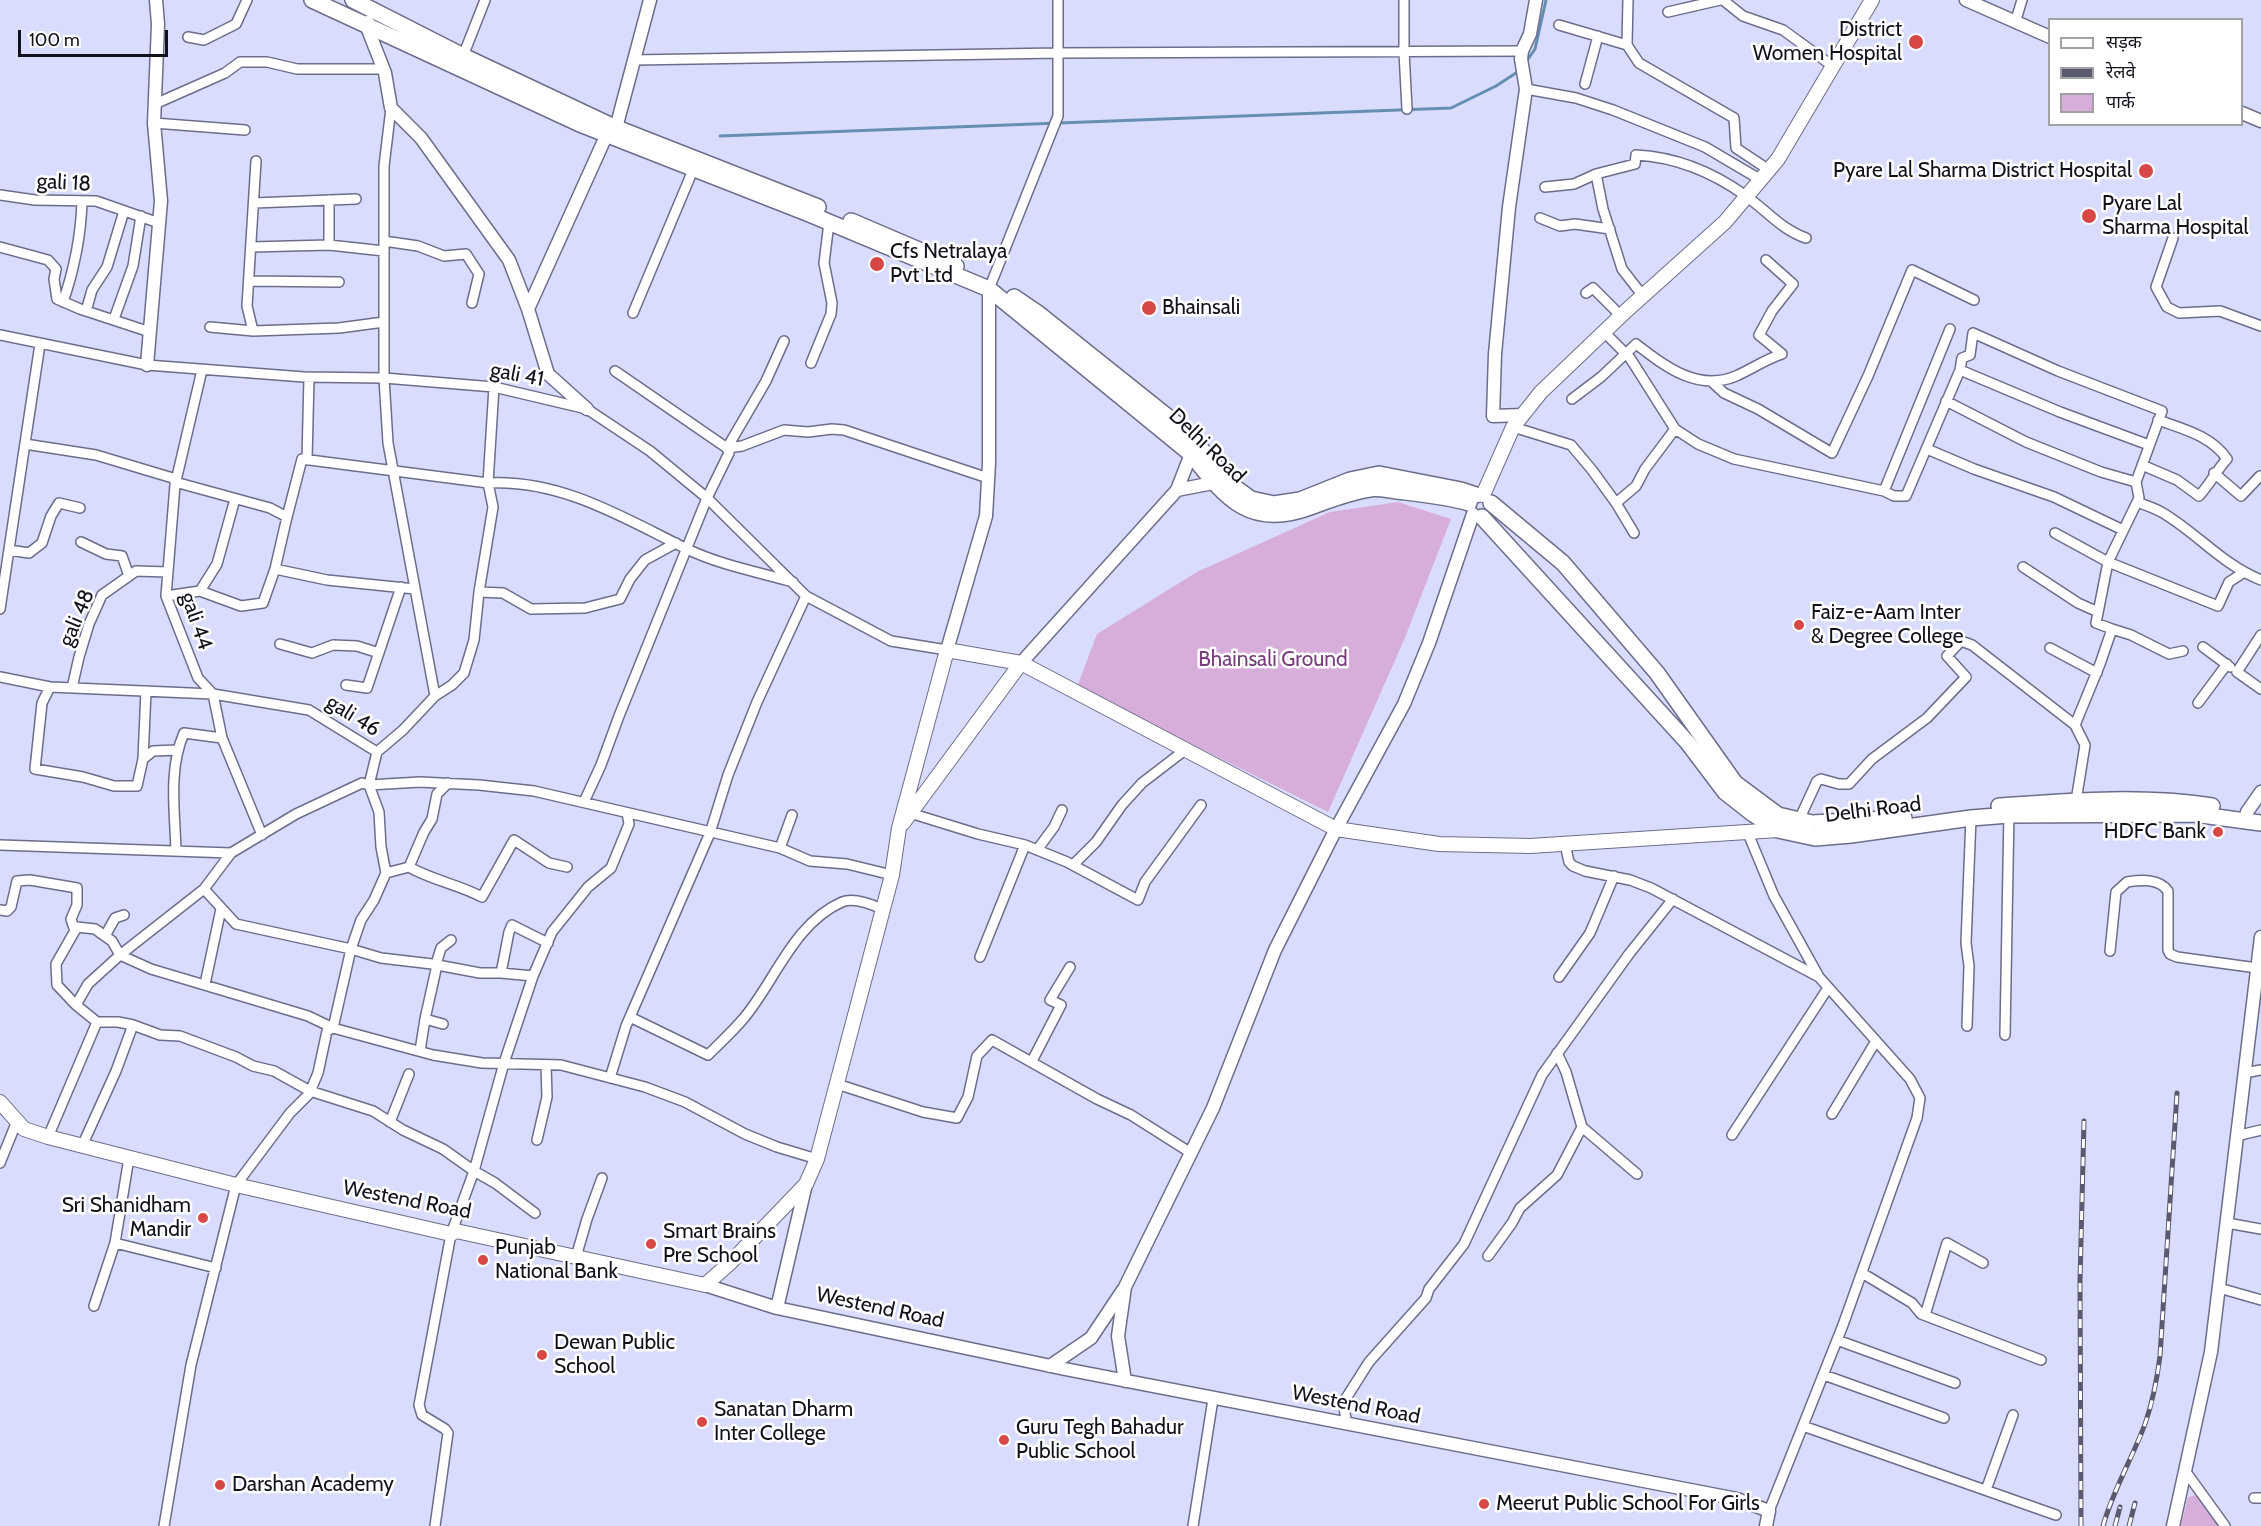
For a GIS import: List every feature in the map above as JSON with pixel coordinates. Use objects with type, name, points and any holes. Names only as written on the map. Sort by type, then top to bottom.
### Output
[{"type":"main road","points":[[312,0],[580,124],[612,131],[786,194],[990,285]]},
{"type":"main road","points":[[352,0],[369,4],[463,56],[693,170],[990,285]]},
{"type":"main road","points":[[1778,822],[1735,783],[1657,673],[1563,562],[1479,504],[1513,427],[1541,392],[1725,222],[1778,159],[1872,0]]},
{"type":"main road","name":"Delhi Road","points":[[990,285],[1195,451],[1218,479],[1229,483],[1251,499],[1274,504],[1300,500],[1350,480],[1378,474],[1461,490],[1479,504],[1688,743],[1725,792],[1753,814],[1815,838],[1851,836],[2076,801],[2194,814],[2251,816],[2261,823]]},
{"type":"main road","points":[[705,1285],[730,1263],[806,1184],[817,1159],[892,875],[899,828],[947,650],[1021,663],[1336,830],[1439,844],[1530,846],[1747,831],[1778,822],[1799,820],[1812,823],[1832,823],[2009,810]]},
{"type":"main road","points":[[899,828],[1021,663]]},
{"type":"main road","name":"Delhi Road","points":[[2009,810],[2147,808]]},
{"type":"main road","name":"Westend Road","points":[[0,1102],[24,1129],[82,1146],[236,1185],[451,1234],[456,1232],[705,1285]]},
{"type":"street","points":[[147,365],[161,201],[154,123],[158,24],[156,0]]},
{"type":"street","points":[[188,37],[204,40],[237,24],[247,0]]},
{"type":"street","points":[[463,56],[485,0]]},
{"type":"street","points":[[528,309],[612,131],[650,0]]},
{"type":"street","points":[[947,650],[986,516],[990,285],[1058,116],[1058,0]]},
{"type":"street","points":[[1404,0],[1407,109]]},
{"type":"street","points":[[1523,415],[1493,416],[1495,354],[1509,207],[1525,84],[1521,55],[1530,34],[1536,0]]},
{"type":"street","points":[[1628,0],[1627,45],[1639,63],[1734,118],[1736,148],[1765,175]]},
{"type":"street","points":[[1668,12],[1722,0],[1743,16],[1784,30],[1834,67]]},
{"type":"street","points":[[1966,0],[2048,37]]},
{"type":"street","points":[[2015,23],[2022,0]]},
{"type":"street","points":[[369,4],[367,27],[384,69],[391,108],[384,166],[384,378],[388,443],[435,696]]},
{"type":"street","points":[[1559,25],[1627,45]]},
{"type":"street","points":[[1585,84],[1598,36]]},
{"type":"street","points":[[633,60],[1058,53],[1404,52],[1521,55]]},
{"type":"street","points":[[154,104],[225,73],[240,62],[267,62],[297,69],[384,69]]},
{"type":"street","points":[[1525,84],[1613,110],[1705,147],[1765,175]]},
{"type":"street","points":[[391,108],[421,138],[509,260],[528,309],[548,374],[587,409]]},
{"type":"street","points":[[2243,114],[2261,121]]},
{"type":"street","points":[[154,123],[245,130]]},
{"type":"street","points":[[1545,187],[1574,184],[1596,174],[1635,164],[1636,155],[1658,156],[1713,176],[1747,196],[1792,233],[1806,238]]},
{"type":"street","points":[[253,331],[247,306],[256,161]]},
{"type":"street","points":[[633,313],[693,170]]},
{"type":"street","points":[[1596,174],[1603,209],[1622,270],[1643,296]]},
{"type":"street","name":"gali 18","points":[[0,195],[35,200],[96,201],[159,223]]},
{"type":"street","points":[[329,200],[329,244]]},
{"type":"street","points":[[254,202],[356,200]]},
{"type":"street","points":[[63,302],[70,281],[79,236],[82,201]]},
{"type":"street","points":[[86,311],[92,290],[107,267],[124,211]]},
{"type":"street","points":[[114,320],[133,266],[141,216]]},
{"type":"street","points":[[1540,218],[1560,226],[1575,224],[1610,229]]},
{"type":"street","points":[[811,363],[831,314],[832,303],[825,263],[829,223]]},
{"type":"street","points":[[2173,238],[2156,287],[2167,307],[2179,313],[2220,311],[2261,326]]},
{"type":"street","points":[[251,247],[329,244],[418,246],[444,256],[466,254],[479,274],[472,303]]},
{"type":"street","points":[[0,248],[48,260],[56,268],[54,279],[57,299],[150,332]]},
{"type":"street","points":[[1572,399],[1601,377],[1636,344],[1661,364],[1686,377],[1712,382],[1735,376],[1782,354],[1759,335],[1772,311],[1793,284],[1766,260]]},
{"type":"street","points":[[1712,382],[1724,393],[1758,409],[1832,453],[1863,387],[1912,270],[1974,300]]},
{"type":"street","points":[[249,281],[339,282]]},
{"type":"street","points":[[1586,293],[1593,288],[1621,316]]},
{"type":"street","points":[[210,327],[253,331],[339,328],[384,322]]},
{"type":"street","points":[[1884,491],[1950,328]]},
{"type":"street","points":[[1604,332],[1625,353],[1676,429],[1698,444],[1734,459],[1884,491],[1894,496],[1906,496],[1960,370],[1962,358],[1971,355],[1973,333],[2162,411],[2136,482],[2139,498],[2108,562],[2096,623],[2132,635],[2169,654],[2182,651]]},
{"type":"street","name":"gali 41","points":[[0,335],[147,365],[309,377],[384,378],[494,387],[587,409],[650,451],[707,498],[806,596],[891,641],[947,650]]},
{"type":"street","points":[[727,448],[766,381],[784,341]]},
{"type":"street","points":[[0,609],[40,344]]},
{"type":"street","name":"gali 44","points":[[202,370],[176,480],[166,596],[198,678],[213,694],[222,738],[262,835]]},
{"type":"street","points":[[1960,370],[2060,412],[2149,445]]},
{"type":"street","points":[[584,802],[601,765],[707,498],[729,453],[727,448],[615,371]]},
{"type":"street","points":[[307,460],[309,377]]},
{"type":"street","points":[[377,752],[403,730],[435,696],[452,685],[464,673],[474,640],[479,592],[493,507],[488,483],[494,387]]},
{"type":"street","points":[[1946,401],[2026,442],[2101,472],[2136,482]]},
{"type":"street","points":[[2142,465],[2177,480],[2199,496],[2210,484],[2214,473],[2227,459],[2219,448],[2194,434],[2158,420]]},
{"type":"street","points":[[1513,427],[1571,445],[1616,503],[1634,532]]},
{"type":"street","points":[[727,448],[742,446],[784,429],[808,432],[844,430],[988,478]]},
{"type":"street","points":[[1616,503],[1636,486],[1645,469],[1676,429]]},
{"type":"street","points":[[25,444],[96,455],[270,508],[287,517]]},
{"type":"street","points":[[1927,449],[1974,469],[2054,497],[2123,530]]},
{"type":"street","points":[[1021,663],[1176,490],[1195,451]]},
{"type":"street","points":[[166,596],[200,591],[241,606],[263,603],[275,570],[302,459],[488,483],[510,482],[582,497],[688,549],[722,562],[795,583]]},
{"type":"street","points":[[2214,473],[2241,496],[2260,476]]},
{"type":"street","points":[[1176,490],[1218,479]]},
{"type":"street","points":[[200,591],[217,564],[236,499]]},
{"type":"street","points":[[9,549],[29,553],[42,543],[58,502],[80,508]]},
{"type":"street","points":[[2137,502],[2162,512],[2243,573],[2261,580]]},
{"type":"street","points":[[1050,1366],[1091,1338],[1125,1287],[1213,1108],[1275,950],[1404,704],[1429,643],[1479,504]]},
{"type":"street","points":[[2055,533],[2108,562],[2218,606],[2229,582],[2243,573]]},
{"type":"street","points":[[81,542],[106,554],[122,556],[129,576]]},
{"type":"street","points":[[479,592],[503,593],[531,609],[598,606],[620,599],[630,579],[645,560],[676,543]]},
{"type":"street","points":[[2023,567],[2078,603],[2098,612]]},
{"type":"street","points":[[275,570],[327,580],[416,589]]},
{"type":"street","name":"gali 48","points":[[72,688],[86,635],[102,596],[136,571],[168,572]]},
{"type":"street","points":[[346,685],[367,687],[401,588]]},
{"type":"street","points":[[610,1078],[630,1017],[710,833],[728,775],[757,702],[806,596]]},
{"type":"street","points":[[2075,725],[2097,673],[2112,629]]},
{"type":"street","points":[[2236,672],[2261,635]]},
{"type":"street","points":[[1799,820],[1817,781],[1821,779],[1849,784],[1872,759],[1927,718],[1966,677],[1947,656],[1961,641],[1972,645],[2075,725],[2085,745],[2076,801]]},
{"type":"street","points":[[280,644],[312,653],[333,645],[357,646],[379,653]]},
{"type":"street","points":[[2202,647],[2261,690]]},
{"type":"street","points":[[2050,648],[2097,673]]},
{"type":"street","points":[[2198,703],[2227,664]]},
{"type":"street","name":"gali 46","points":[[0,677],[50,687],[213,694],[309,710],[377,752],[369,785]]},
{"type":"street","points":[[50,687],[42,703],[35,769],[83,777],[114,786],[137,786],[143,759],[146,692]]},
{"type":"street","points":[[176,852],[177,750],[184,733],[222,738]]},
{"type":"street","points":[[143,759],[153,751],[177,750]]},
{"type":"street","points":[[1074,865],[1096,842],[1122,805],[1142,783],[1185,750]]},
{"type":"street","points":[[76,1005],[88,984],[204,889],[231,853],[296,814],[362,783],[369,785],[448,783],[534,791],[780,848],[810,861],[847,864],[892,875]]},
{"type":"street","points":[[409,867],[432,819],[437,794],[448,783]]},
{"type":"street","points":[[333,1028],[351,949],[361,920],[374,900],[386,873],[381,847],[379,812],[369,785]]},
{"type":"street","points":[[2251,816],[2261,792]]},
{"type":"street","points":[[910,813],[978,834],[1025,845],[1074,865],[1138,900],[1145,882],[1201,805]]},
{"type":"street","points":[[1037,850],[1054,827],[1062,810]]},
{"type":"street","points":[[2005,1035],[2009,810]]},
{"type":"street","points":[[435,1526],[448,1433],[422,1415],[419,1405],[451,1234],[474,1171],[504,1063],[533,976],[552,932],[588,887],[611,868],[629,824],[627,813]]},
{"type":"street","points":[[780,848],[792,815]]},
{"type":"street","points":[[1967,1026],[1969,966],[1966,943],[1971,818]]},
{"type":"street","points":[[1747,831],[1774,896],[1819,977],[1910,1079],[1920,1098],[1917,1118],[1862,1274],[1769,1511],[1766,1526]]},
{"type":"street","points":[[386,873],[409,867],[423,875],[436,877],[483,897],[514,840],[549,863],[567,867]]},
{"type":"street","points":[[0,844],[231,853]]},
{"type":"street","points":[[1565,844],[1569,862],[1573,866],[1585,871],[1614,876],[1673,899],[1819,977]]},
{"type":"street","points":[[980,957],[1025,845]]},
{"type":"street","points":[[1559,977],[1590,933],[1614,876]]},
{"type":"street","points":[[0,910],[7,911],[11,906],[17,881],[30,880],[77,888],[77,905],[71,919],[75,931]]},
{"type":"street","points":[[2110,951],[2116,892],[2127,882],[2143,880],[2160,884],[2168,891],[2168,950],[2170,954],[2177,957],[2257,968]]},
{"type":"street","points":[[204,889],[236,924],[351,949],[381,958],[480,973],[533,976]]},
{"type":"street","points":[[1347,1424],[1342,1403],[1370,1362],[1426,1298],[1429,1289],[1464,1244],[1542,1075],[1673,899]]},
{"type":"street","points":[[630,1017],[708,1055],[745,1017],[786,952],[820,916],[844,901],[862,902],[882,909]]},
{"type":"street","points":[[205,984],[221,909]]},
{"type":"street","points":[[105,936],[115,918],[124,915]]},
{"type":"street","points":[[501,973],[508,932],[513,925],[548,943]]},
{"type":"street","points":[[535,1213],[443,1149],[403,1130],[373,1111],[310,1090],[274,1071],[253,1066],[212,1047],[180,1036],[160,1035],[118,1022],[97,1022],[57,985],[56,964],[76,927],[95,928],[112,940],[120,956],[151,969],[308,1016],[333,1028],[420,1052],[482,1063],[561,1065],[645,1087],[685,1102],[745,1134],[817,1159]]},
{"type":"street","points":[[2173,1526],[2211,1352],[2261,937]]},
{"type":"street","points":[[420,1052],[436,965],[441,948],[451,940]]},
{"type":"street","points":[[1032,1062],[1060,1005],[1050,1000],[1070,967]]},
{"type":"street","points":[[1732,1135],[1828,988]]},
{"type":"street","points":[[425,1019],[443,1024]]},
{"type":"street","points":[[48,1137],[97,1022]]},
{"type":"street","points":[[82,1146],[116,1071],[133,1025]]},
{"type":"street","points":[[164,1526],[191,1365],[236,1185],[310,1090],[318,1073],[327,1031],[333,1028]]},
{"type":"street","points":[[837,1084],[923,1112],[957,1118],[968,1097],[977,1056],[992,1040],[1148,1125],[1191,1153]]},
{"type":"street","points":[[1832,1113],[1876,1041]]},
{"type":"street","points":[[1557,1053],[1566,1072],[1582,1127],[1637,1174]]},
{"type":"street","points":[[537,1140],[547,1097],[546,1065]]},
{"type":"street","points":[[2244,1073],[2261,1070]]},
{"type":"street","points":[[390,1122],[409,1074]]},
{"type":"street","points":[[0,1162],[17,1121]]},
{"type":"street","points":[[1488,1256],[1520,1208],[1557,1175],[1582,1127]]},
{"type":"street","points":[[2236,1136],[2261,1130]]},
{"type":"street","points":[[94,1306],[116,1243],[129,1158]]},
{"type":"street","points":[[576,1257],[602,1178]]},
{"type":"street","points":[[777,1308],[806,1184]]},
{"type":"street","points":[[2227,1223],[2261,1229]]},
{"type":"street","points":[[116,1243],[216,1268]]},
{"type":"street","points":[[1924,1316],[1947,1243],[1983,1263]]},
{"type":"street","points":[[1862,1274],[1912,1303],[1924,1316],[2041,1360]]},
{"type":"street","name":"Westend Road","points":[[705,1285],[777,1308],[1050,1366],[1737,1499],[1769,1511]]},
{"type":"street","points":[[1125,1287],[1118,1336],[1125,1381]]},
{"type":"street","points":[[2219,1288],[2261,1300]]},
{"type":"street","points":[[1837,1340],[1955,1383]]},
{"type":"street","points":[[1824,1375],[1944,1418]]},
{"type":"street","points":[[1193,1526],[1213,1399]]},
{"type":"street","points":[[1986,1490],[2013,1415]]},
{"type":"street","points":[[1803,1426],[2056,1515]]},
{"type":"street","points":[[2186,1472],[2225,1526]]},
{"type":"green space","name":"Bhainsali Ground","points":[[1398,502],[1451,519],[1404,640],[1328,812],[1077,687],[1097,634],[1197,572],[1330,512]]},
{"type":"green space","points":[[2196,1495],[2219,1526],[2181,1526],[2188,1497]]},
{"type":"waterway","points":[[1526,62],[1535,49],[1546,0]]},
{"type":"waterway","points":[[720,136],[1451,108],[1496,86],[1519,71]]},
{"type":"railway","points":[[2103,1526],[2145,1424],[2158,1373],[2177,1093]]},
{"type":"railway","points":[[2081,1526],[2080,1281],[2084,1121]]},
{"type":"railway","points":[[2129,1526],[2135,1503]]},
{"type":"railway","points":[[2115,1526],[2120,1507]]},
{"type":"place","name":"District Women Hospital","points":[[1916,42]]},
{"type":"place","name":"Pyare Lal Sharma District Hospital","points":[[2146,171]]},
{"type":"place","name":"Pyare Lal Sharma Hospital","points":[[2089,216]]},
{"type":"place","name":"Cfs Netralaya Pvt Ltd","points":[[877,264]]},
{"type":"place","name":"Bhainsali","points":[[1149,308]]},
{"type":"place","name":"Faiz-e-Aam Inter & Degree College","points":[[1799,625]]},
{"type":"place","name":"HDFC Bank","points":[[2218,832]]},
{"type":"place","name":"Sri Shanidham Mandir","points":[[203,1218]]},
{"type":"place","name":"Smart Brains Pre School","points":[[651,1244]]},
{"type":"place","name":"Punjab National Bank","points":[[483,1260]]},
{"type":"place","name":"Dewan Public School","points":[[542,1355]]},
{"type":"place","name":"Sanatan Dharm Inter College","points":[[702,1422]]},
{"type":"place","name":"Guru Tegh Bahadur Public School","points":[[1004,1440]]},
{"type":"place","name":"Darshan Academy","points":[[220,1485]]},
{"type":"place","name":"Meerut Public School For Girls","points":[[1484,1504]]}]
